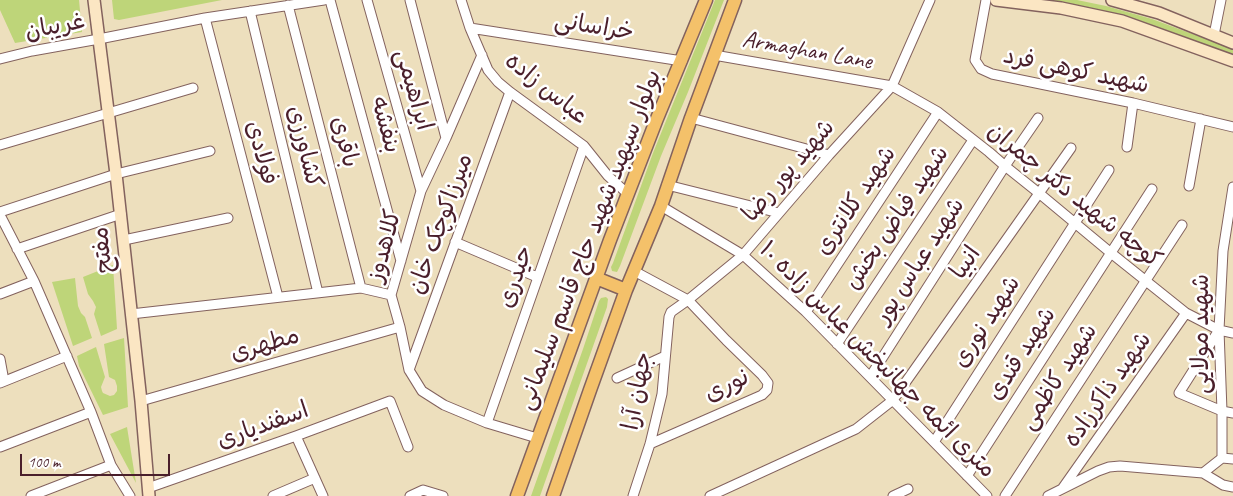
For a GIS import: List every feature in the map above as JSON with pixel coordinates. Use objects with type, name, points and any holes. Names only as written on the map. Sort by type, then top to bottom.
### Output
[{"type":"main road","name":"مفتح","points":[[94,0],[124,240],[149,492]]},
{"type":"main road","name":"بولوار سپهبد شهید حاج قاسم سلیمانی","points":[[517,496],[628,194],[706,0]]},
{"type":"main road","points":[[553,496],[626,290],[661,206],[691,118],[736,0]]},
{"type":"main road","points":[[996,0],[1061,8],[1122,21],[1233,61]]},
{"type":"main road","points":[[1112,0],[1159,13],[1233,43]]},
{"type":"main road","points":[[596,278],[626,290]]},
{"type":"street","name":"غریبان","points":[[0,59],[32,50],[205,18],[324,0]]},
{"type":"street","name":"بنفشه","points":[[330,0],[401,261]]},
{"type":"street","name":"ابراهیمی","points":[[367,0],[421,190]]},
{"type":"street","points":[[410,0],[446,138]]},
{"type":"street","name":"عباس زاده","points":[[460,0],[488,70],[498,82],[584,146],[608,176],[628,194]]},
{"type":"street","name":"شهید پور رضا","points":[[688,300],[743,255],[829,155],[892,86],[930,0]]},
{"type":"street","name":"شهید کوهی فرد","points":[[986,0],[975,60],[981,69],[992,74],[1233,126]]},
{"type":"street","points":[[1214,35],[1221,0]]},
{"type":"street","name":"باقری","points":[[288,5],[361,288]]},
{"type":"street","name":"کشاورزی","points":[[250,11],[318,293]]},
{"type":"street","name":"فولادی","points":[[205,18],[278,298]]},
{"type":"street","name":"خراسانی","points":[[470,28],[682,61]]},
{"type":"street","name":"کلاهدوز","points":[[482,55],[421,190],[391,296],[409,370],[422,391],[444,405],[487,423],[537,438]]},
{"type":"street","name":"Armaghan Lane","points":[[714,55],[892,86]]},
{"type":"street","name":"کوچه شهید دکتر چمران","points":[[892,86],[938,112],[1186,313],[1219,330],[1233,333]]},
{"type":"street","points":[[0,145],[193,88]]},
{"type":"street","name":"میرزاکوچک خان","points":[[409,370],[510,92]]},
{"type":"street","points":[[1127,147],[1133,103]]},
{"type":"street","name":"شهید کلانتری","points":[[806,312],[938,112]]},
{"type":"street","points":[[691,118],[829,155]]},
{"type":"street","name":"شهید عباس پور","points":[[870,377],[1005,166],[1038,118]]},
{"type":"street","points":[[1189,186],[1201,119]]},
{"type":"street","name":"شهید فیاض بخش","points":[[837,344],[973,140]]},
{"type":"street","name":"حیدری","points":[[487,423],[584,146]]},
{"type":"street","name":"انبیا","points":[[710,496],[856,429],[893,400],[1071,148]]},
{"type":"street","points":[[130,496],[111,465],[91,412],[34,281],[18,249],[3,227],[0,213],[116,174],[210,151]]},
{"type":"street","points":[[1075,223],[1109,170]]},
{"type":"street","points":[[667,185],[779,213]]},
{"type":"street","name":"شهید مولایی","points":[[1222,458],[1219,330],[1223,252],[1233,187]]},
{"type":"street","name":"شهید قندی","points":[[967,476],[1152,189]]},
{"type":"street","name":"۱۰ متری ائمه جهانبخش عباس زاده","points":[[661,206],[743,255],[806,312],[986,496]]},
{"type":"street","points":[[18,249],[121,214]]},
{"type":"street","points":[[124,240],[228,218]]},
{"type":"street","name":"شهید نوری","points":[[934,442],[1075,223]]},
{"type":"street","name":"شهید کاظمی","points":[[1006,496],[1182,225]]},
{"type":"street","points":[[455,242],[537,277]]},
{"type":"street","points":[[1223,252],[1233,254]]},
{"type":"street","points":[[634,271],[688,300]]},
{"type":"street","points":[[0,294],[34,281]]},
{"type":"street","points":[[131,314],[361,288],[391,296]]},
{"type":"street","name":"جهان آرا","points":[[633,496],[650,444],[662,394],[669,317],[671,312],[688,300]]},
{"type":"street","name":"نوری","points":[[650,444],[762,394],[767,390],[768,383],[762,375],[688,300]]},
{"type":"street","name":"شهید ذاکرزاده","points":[[1062,489],[1186,313]]},
{"type":"street","name":"مطهری","points":[[141,401],[400,327]]},
{"type":"street","points":[[1219,330],[1179,393],[1222,411],[1233,413]]},
{"type":"street","points":[[0,360],[2,382],[67,356]]},
{"type":"street","points":[[617,378],[665,356]]},
{"type":"street","name":"اسفندیاری","points":[[149,492],[390,401],[408,447]]},
{"type":"street","points":[[0,447],[91,412]]},
{"type":"street","points":[[296,436],[323,496]]},
{"type":"street","points":[[1202,473],[1222,458],[1233,459]]},
{"type":"street","points":[[31,496],[111,465]]},
{"type":"street","points":[[1048,496],[1098,471],[1120,466],[1202,473],[1223,485],[1233,486]]},
{"type":"street","points":[[273,496],[316,478]]},
{"type":"street","points":[[893,496],[908,489]]},
{"type":"street","points":[[410,496],[423,490],[443,496]]},
{"type":"green space","points":[[0,0],[79,0],[82,32],[15,43],[0,10]]},
{"type":"green space","points":[[112,0],[222,0],[119,20],[114,19]]},
{"type":"green space","points":[[715,0],[724,0],[661,156],[620,266],[617,272],[612,271],[611,267],[653,153]]},
{"type":"green space","points":[[1037,0],[1077,0],[1152,19],[1233,49],[1233,56]]},
{"type":"green space","points":[[113,265],[117,329],[101,336],[94,314],[96,307],[88,294],[83,277]]},
{"type":"green space","points":[[75,278],[78,306],[85,317],[92,338],[73,346],[52,282]]},
{"type":"green space","points":[[606,297],[608,299],[607,307],[540,496],[531,496],[599,301],[601,298]]},
{"type":"green space","points":[[124,338],[128,407],[103,415],[79,366],[77,356],[96,347],[105,377],[101,387],[102,391],[110,396],[114,395],[117,391],[117,386],[115,380],[109,377],[104,344]]},
{"type":"green space","points":[[127,427],[136,483],[110,434]]}]
